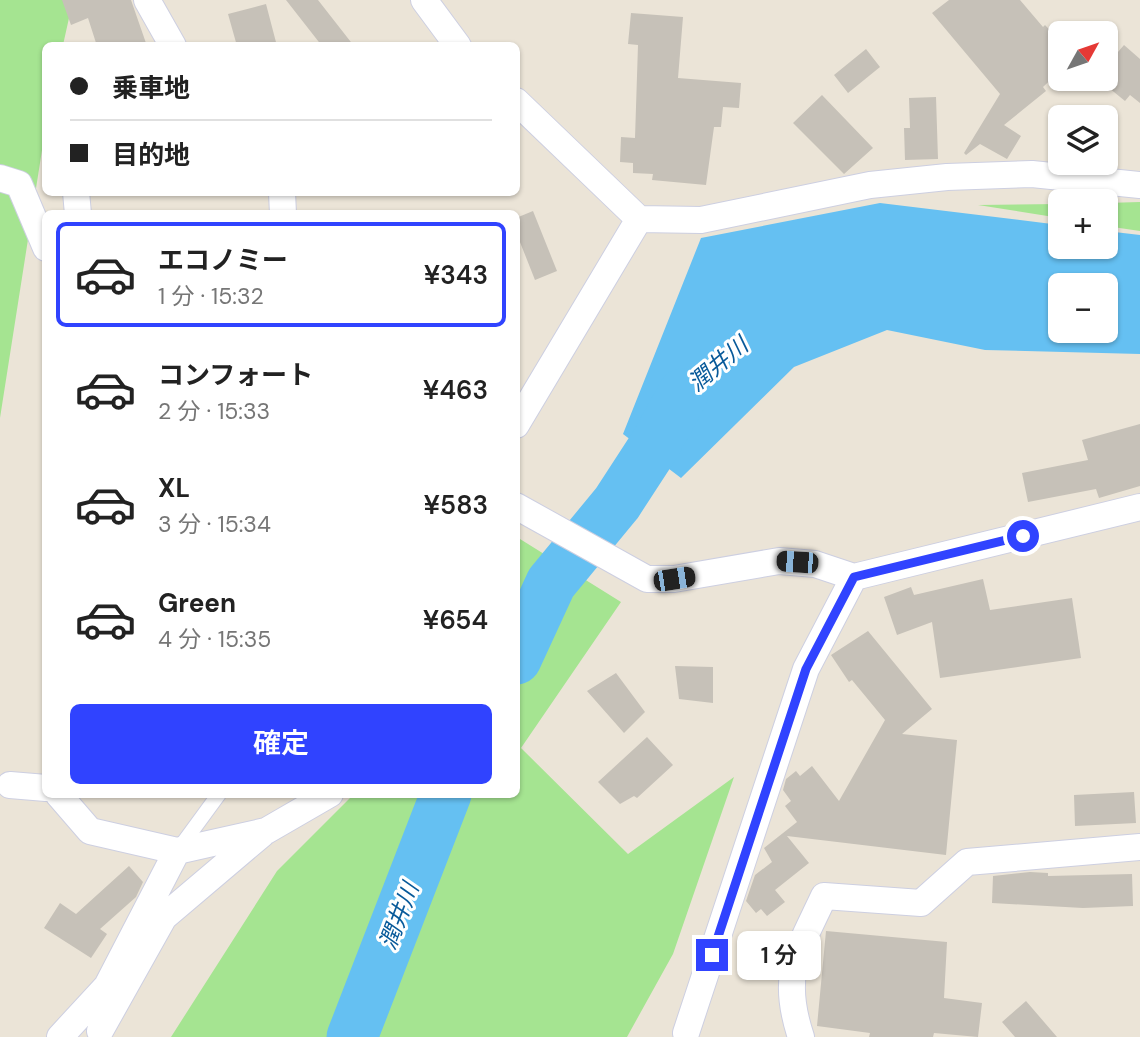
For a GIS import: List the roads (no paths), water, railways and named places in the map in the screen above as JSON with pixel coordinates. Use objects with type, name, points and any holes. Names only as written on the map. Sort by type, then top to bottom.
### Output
[{"type":"street","points":[[148,0],[171,42]]},
{"type":"street","points":[[424,0],[454,42]]},
{"type":"street","points":[[520,106],[639,219],[701,220],[870,185],[947,177],[1032,174],[1140,185]]},
{"type":"street","points":[[0,178],[19,184],[42,239]]},
{"type":"street","points":[[520,418],[639,219]]},
{"type":"street","points":[[520,511],[647,579],[674,579],[779,561],[815,564],[854,577],[1140,507]]},
{"type":"street","points":[[686,1035],[806,669],[854,577]]},
{"type":"street","points":[[10,785],[42,788]]},
{"type":"street","points":[[61,798],[90,831],[177,851],[266,831]]},
{"type":"street","points":[[100,1031],[164,916],[266,831],[323,798]]},
{"type":"street","points":[[801,1037],[791,1007],[792,965],[824,896],[921,903],[967,862],[1140,847]]},
{"type":"street","points":[[60,1037],[107,986],[177,851]]},
{"type":"lane","points":[[177,851],[216,798]]},
{"type":"water","points":[[880,203],[1048,224],[1048,259],[1118,259],[1118,232],[1140,235],[1140,354],[985,350],[887,330],[794,367],[681,478],[623,434],[701,238]]},
{"type":"waterway","name":"潤井川","points":[[520,650],[551,583],[617,503],[656,443],[683,394]]},
{"type":"waterway","name":"潤井川","points":[[352,1037],[444,798]]}]
